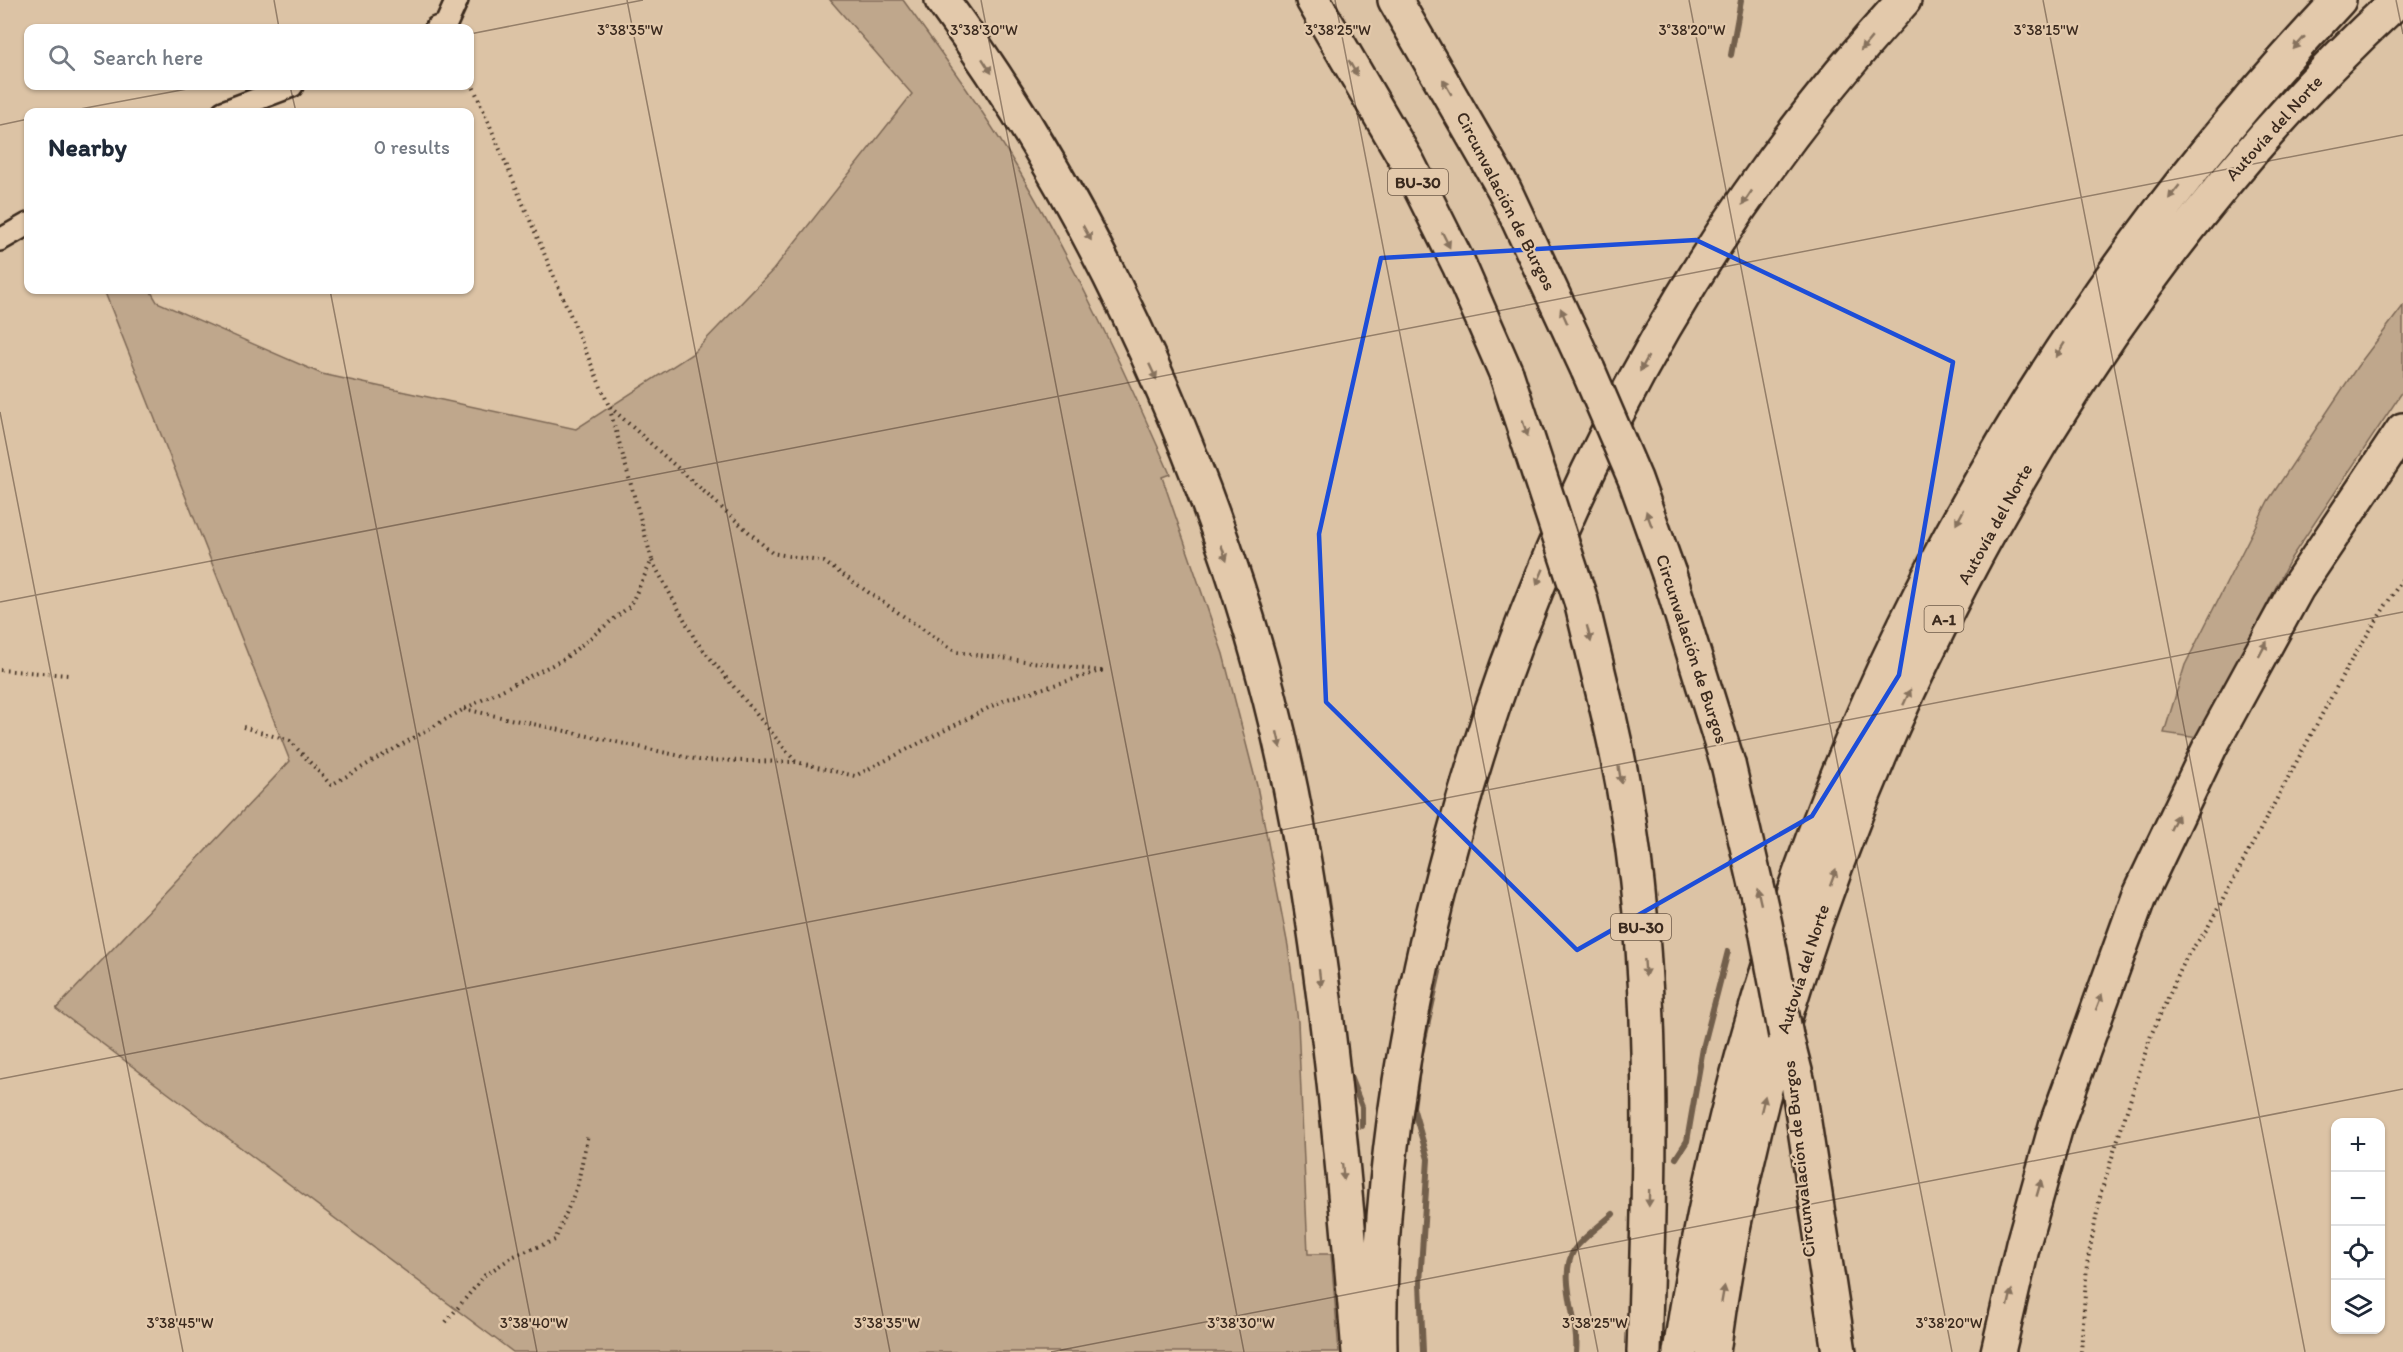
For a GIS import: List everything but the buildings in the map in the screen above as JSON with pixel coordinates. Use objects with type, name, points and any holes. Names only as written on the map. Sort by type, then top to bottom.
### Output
[{"type":"highway","points":[[942,0],[1002,87],[1055,174],[1104,266],[1162,390],[1194,467],[1252,639],[1279,738],[1297,821],[1313,920],[1335,1102],[1359,1352]]},
{"type":"highway","name":"BU-30","points":[[1313,0],[1408,163],[1459,265],[1506,373],[1581,601],[1609,717],[1633,851],[1645,970],[1649,1198],[1644,1352]]},
{"type":"highway","name":"Circunvalación de Burgos","points":[[1395,0],[1504,189],[1588,370],[1635,479],[1668,574],[1728,764],[1765,924],[1786,1036],[1811,1263],[1816,1352]]},
{"type":"highway","points":[[1380,1352],[1385,1207],[1399,1075],[1422,961],[1456,821],[1488,716],[1528,606],[1589,467],[1645,361],[1697,273],[1754,188],[1815,105],[1904,0]]},
{"type":"highway","name":"Autovía del Norte","points":[[1680,1352],[1711,1175],[1754,1013],[1796,883],[1832,784],[1918,595],[2016,420],[2141,233],[2232,119],[2339,0]]},
{"type":"highway","name":"Autovía del Norte","points":[[1713,1352],[1732,1239],[1748,1164],[1798,977],[1860,805],[1946,614],[1987,535],[2076,387],[2167,259],[2231,174],[2301,97],[2398,0]]},
{"type":"highway","points":[[1998,1352],[2023,1244],[2056,1126],[2139,896],[2210,747],[2296,588],[2403,430]]},
{"type":"highway","points":[[1786,1036],[1798,1083],[1839,1352]]},
{"type":"street","points":[[446,24],[457,0]]},
{"type":"street","points":[[234,108],[281,90]]},
{"type":"street","points":[[0,240],[24,226]]},
{"type":"path","points":[[474,88],[609,406],[652,560],[696,641],[796,762]]},
{"type":"path","points":[[464,709],[699,760],[796,762],[855,776],[1004,700],[1101,671],[956,652],[824,562],[772,553],[609,406]]},
{"type":"path","points":[[243,727],[290,741],[331,785],[464,709],[564,659],[630,606],[652,560]]},
{"type":"path","points":[[2081,1352],[2087,1264],[2102,1192],[2151,1035],[2187,956],[2207,929],[2349,664],[2403,578]]},
{"type":"path","points":[[0,670],[68,675]]},
{"type":"path","points":[[446,1322],[485,1275],[514,1256],[555,1240],[577,1187],[588,1134]]},
{"type":"highlighted area","points":[[1696,240],[1953,362],[1899,675],[1812,816],[1577,950],[1326,702],[1319,534],[1381,258]]},
{"type":"shaded area","points":[[830,0],[903,0],[933,41],[991,125],[1060,243],[1135,396],[1170,474],[1162,477],[1223,654],[1257,786],[1288,946],[1298,1022],[1308,1254],[1331,1254],[1339,1352],[513,1352],[56,1009],[290,761],[106,294],[152,294],[157,302],[322,374],[576,429],[692,354],[773,270],[912,94]]},
{"type":"shaded area","points":[[2403,306],[2403,391],[2291,558],[2198,738],[2164,733],[2185,665],[2268,501],[2357,367]]},
{"type":"waterway","points":[[1731,55],[1741,0]]},
{"type":"waterway","points":[[1325,886],[1330,921]]},
{"type":"waterway","points":[[1676,1158],[1687,1141],[1703,1048],[1728,951]]},
{"type":"waterway","points":[[1421,1053],[1439,972]]},
{"type":"waterway","points":[[1419,1063],[1413,1107],[1428,1159],[1420,1283],[1423,1352]]},
{"type":"waterway","points":[[1349,1074],[1362,1107],[1362,1126]]},
{"type":"waterway","points":[[1576,1352],[1575,1327],[1568,1286],[1569,1261],[1578,1245],[1613,1214]]}]
